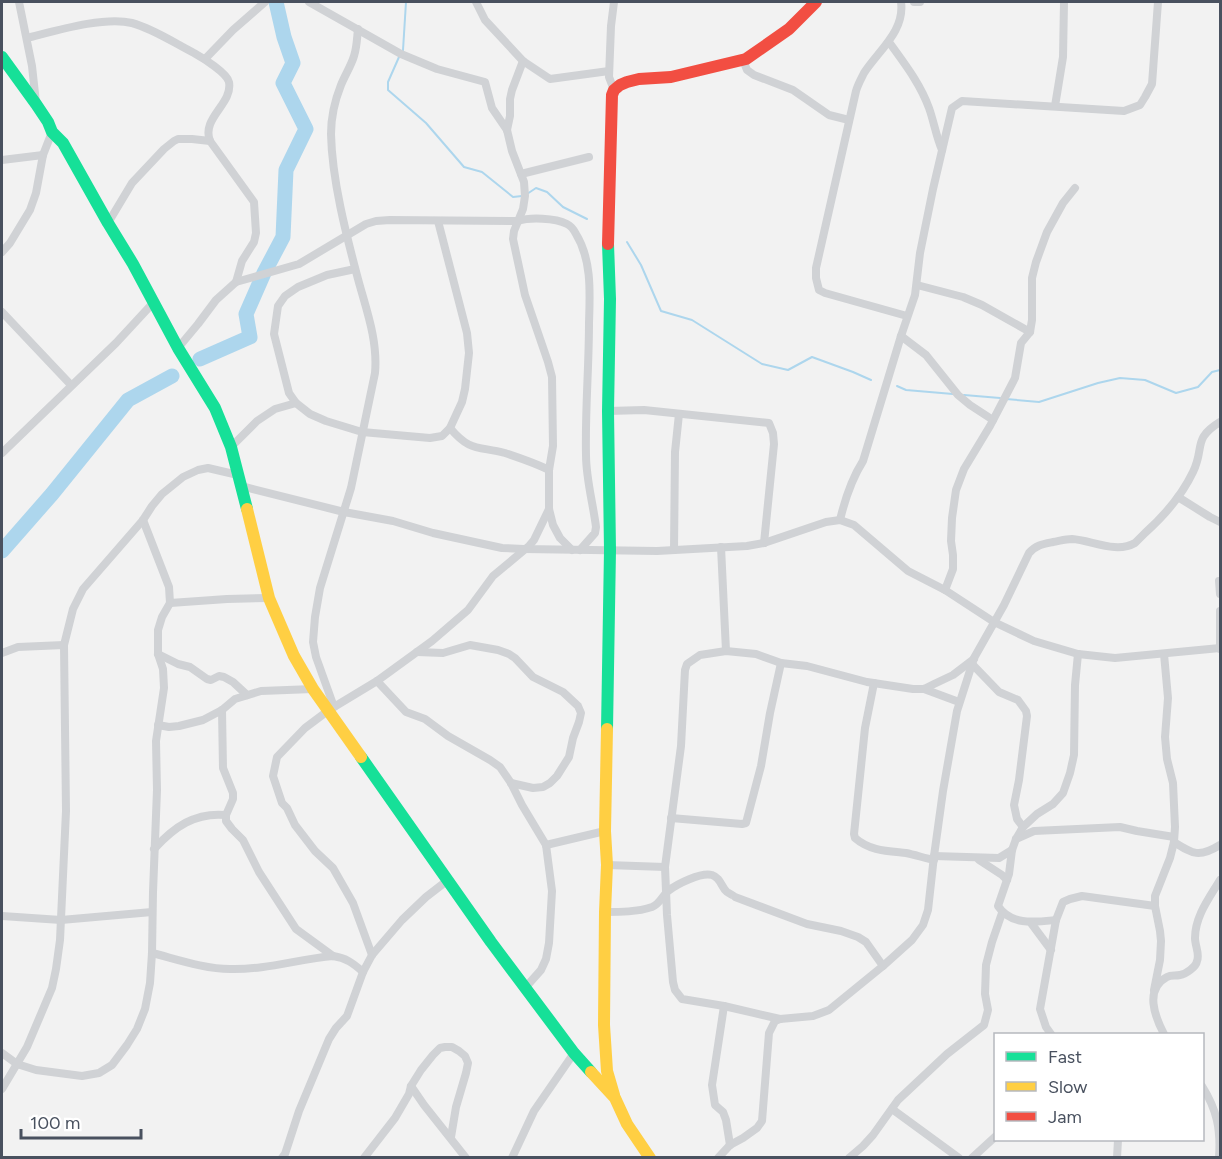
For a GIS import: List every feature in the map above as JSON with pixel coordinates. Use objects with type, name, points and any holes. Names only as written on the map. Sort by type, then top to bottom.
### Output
[{"type":"street","points":[[19,2],[32,66],[36,104]]},
{"type":"street","points":[[205,59],[264,2]]},
{"type":"street","points":[[309,2],[401,54],[437,69],[485,82],[492,108],[507,130],[512,152],[521,174],[525,196],[513,239],[525,295],[552,377],[553,446],[549,471],[549,509],[553,525],[560,538],[576,550]]},
{"type":"street","points":[[476,2],[485,20],[523,61],[550,79],[609,71]]},
{"type":"street","points":[[614,2],[609,71],[614,90]]},
{"type":"street","points":[[650,1158],[627,1124],[615,1098],[607,1071],[604,1025],[610,550],[608,411],[611,100],[614,90],[627,82],[671,76],[743,60],[789,30],[816,2]]},
{"type":"street","points":[[901,2],[900,22],[889,42],[860,80],[856,91],[816,268],[816,278],[819,290],[825,293],[907,316]]},
{"type":"street","points":[[914,2],[920,2]]},
{"type":"street","points":[[1055,106],[1063,57],[1064,2]]},
{"type":"street","points":[[840,520],[847,492],[863,461],[917,285],[920,253],[952,108],[962,100],[1124,111],[1140,105],[1152,84],[1158,2]]},
{"type":"street","points":[[27,38],[102,22],[125,22],[164,37],[205,59],[228,79],[230,85],[226,97],[209,125],[207,134],[254,202],[256,233],[254,242],[242,261],[236,282]]},
{"type":"street","points":[[331,709],[313,642],[315,617],[320,588],[351,488],[375,373],[376,358],[371,327],[347,236],[334,172],[331,134],[338,96],[355,53],[358,28]]},
{"type":"street","points":[[889,42],[915,79],[929,108],[942,150]]},
{"type":"street","points":[[2,57],[36,104],[52,132],[63,143],[133,264],[178,348],[215,408],[231,447],[269,598],[294,656],[313,689],[331,709],[525,988],[574,1053],[615,1098]]},
{"type":"street","points":[[743,60],[747,70],[754,75],[793,90],[829,115],[849,120]]},
{"type":"street","points":[[507,130],[512,90],[523,61]]},
{"type":"street","points":[[2,252],[30,210],[36,193],[43,155],[52,132]]},
{"type":"street","points":[[108,223],[132,183],[164,149],[178,139],[210,141]]},
{"type":"street","points":[[2,160],[43,155]]},
{"type":"street","points":[[521,174],[589,157]]},
{"type":"street","points":[[945,590],[952,568],[952,518],[956,490],[964,469],[1015,378],[1021,343],[1030,332],[1032,278],[1036,262],[1047,232],[1063,203],[1075,188]]},
{"type":"street","points":[[178,348],[216,300],[236,282],[299,264],[366,224],[376,221],[518,221],[525,218],[567,223],[577,234],[590,279],[586,457],[596,527],[595,533],[576,550]]},
{"type":"street","points":[[355,269],[327,275],[298,287],[285,296],[278,306],[274,334],[289,393],[296,403],[310,414],[362,432],[437,438],[450,428],[462,402],[469,353],[469,342],[438,221]]},
{"type":"street","points":[[917,285],[963,297],[1030,332]]},
{"type":"street","points":[[3,448],[116,343],[153,303]]},
{"type":"street","points":[[2,312],[71,385]]},
{"type":"street","points":[[901,336],[926,355],[958,395],[993,420]]},
{"type":"street","points":[[231,447],[257,421],[275,409],[296,403]]},
{"type":"street","points":[[608,411],[644,410],[769,423],[774,444],[764,543]]},
{"type":"street","points":[[674,550],[675,452],[680,414]]},
{"type":"street","points":[[960,702],[924,689],[874,683],[807,666],[781,663],[756,654],[726,651],[700,655],[687,664],[681,746],[665,867],[673,982],[675,990],[682,999],[780,1019],[822,1014],[884,966],[912,940],[923,925],[928,910],[943,791],[957,711],[960,702],[973,661],[1025,561],[1035,547],[1070,539],[1117,547],[1135,542],[1178,497],[1194,470],[1203,437],[1208,430],[1221,422]]},
{"type":"street","points":[[450,428],[460,440],[469,445],[511,455],[549,471]]},
{"type":"street","points":[[2,1089],[27,1047],[52,988],[59,950],[66,811],[64,645],[73,609],[83,590],[143,520],[162,494],[183,477],[198,470],[207,468],[240,481],[344,512],[502,548],[674,550],[721,547],[764,543],[826,522],[840,520],[854,525],[908,572],[945,590],[994,622],[1034,641],[1078,654],[1115,658],[1220,648],[1221,611]]},
{"type":"street","points":[[1178,497],[1221,522]]},
{"type":"street","points":[[372,955],[353,903],[333,868],[295,825],[282,802],[273,776],[277,757],[305,728],[377,681],[432,641],[468,610],[493,576],[517,558],[534,540],[549,509]]},
{"type":"street","points":[[2,1053],[17,1064],[36,1070],[82,1076],[99,1073],[112,1065],[127,1045],[145,1009],[152,953],[157,790],[156,741],[164,688],[163,669],[158,654],[159,624],[170,603],[171,595],[143,520]]},
{"type":"street","points":[[721,547],[726,651]]},
{"type":"street","points":[[1219,580],[1221,594]]},
{"type":"street","points":[[170,603],[269,598]]},
{"type":"street","points":[[2,652],[18,647],[64,645]]},
{"type":"street","points":[[417,652],[442,653],[470,645],[498,650],[515,658],[533,678],[563,692],[578,706],[581,713],[569,757],[557,776],[543,787],[533,788],[511,783]]},
{"type":"street","points":[[158,654],[190,667],[207,679],[224,677],[247,695]]},
{"type":"street","points":[[1056,920],[1031,923],[1010,918],[1002,913],[998,906],[1007,880],[1016,839],[1023,827],[1053,804],[1062,793],[1070,773],[1074,755],[1078,654]]},
{"type":"street","points":[[1163,1033],[1154,1008],[1153,997],[1159,965],[1160,931],[1155,896],[1170,858],[1174,839],[1173,783],[1165,737],[1168,698],[1164,654]]},
{"type":"street","points":[[924,689],[953,675],[973,661]]},
{"type":"street","points":[[973,661],[999,692],[1018,700],[1026,711],[1014,805],[1017,819],[1023,827]]},
{"type":"street","points":[[671,818],[746,823],[761,766],[781,663]]},
{"type":"street","points":[[377,681],[406,712],[425,719],[448,736],[500,767],[546,845],[552,891],[549,943],[541,970],[525,988]]},
{"type":"street","points":[[874,683],[861,753],[855,838],[874,849],[934,858],[999,858],[1012,850]]},
{"type":"street","points":[[158,725],[179,726],[203,720],[222,710],[235,699],[261,691],[313,689]]},
{"type":"street","points":[[222,710],[223,768],[233,793],[226,821],[243,840],[259,872],[296,929],[333,956]]},
{"type":"street","points":[[154,850],[174,829],[191,820],[215,814],[226,815]]},
{"type":"street","points":[[1016,839],[1034,831],[1120,827],[1174,839],[1186,850],[1201,854],[1221,846]]},
{"type":"street","points":[[546,845],[605,831]]},
{"type":"street","points":[[976,858],[1007,880]]},
{"type":"street","points":[[607,865],[665,867]]},
{"type":"street","points":[[605,912],[632,911],[653,907],[660,902],[666,892],[691,879],[707,874],[717,877],[727,892],[735,897],[807,924],[858,937],[866,942],[884,966]]},
{"type":"street","points":[[282,1158],[329,1040],[347,1016],[363,972],[372,955],[402,920],[448,880]]},
{"type":"street","points":[[1154,990],[1162,981],[1173,975],[1182,975],[1195,965],[1198,959],[1195,937],[1199,919],[1204,906],[1221,880]]},
{"type":"street","points":[[1050,1033],[1040,1009],[1056,920],[1063,902],[1082,896],[1155,906]]},
{"type":"street","points":[[2,916],[61,920],[152,912]]},
{"type":"street","points":[[849,1158],[873,1135],[898,1100],[947,1053],[984,1024],[988,1010],[985,994],[986,965],[1002,913]]},
{"type":"street","points":[[1031,923],[1051,950]]},
{"type":"street","points":[[152,953],[233,970],[333,956],[342,957],[363,972]]},
{"type":"street","points":[[1159,965],[1173,975]]},
{"type":"street","points":[[724,1006],[713,1091],[715,1105],[723,1112],[726,1120],[730,1145]]},
{"type":"street","points":[[718,1158],[730,1145],[757,1128],[762,1121],[769,1033],[775,1021],[780,1019]]},
{"type":"street","points":[[364,1158],[395,1118],[421,1070],[440,1048],[445,1047],[452,1047],[465,1056],[468,1063],[456,1107],[451,1137]]},
{"type":"street","points":[[513,1158],[534,1111],[574,1053]]},
{"type":"street","points":[[411,1086],[466,1158]]},
{"type":"street","points":[[1204,1088],[1220,1126],[1219,1158]]},
{"type":"street","points":[[892,1109],[959,1158]]},
{"type":"street","points":[[972,1158],[994,1138]]},
{"type":"street","points":[[1117,1158],[1118,1141]]},
{"type":"waterway","points":[[200,359],[250,337],[246,314],[283,237],[286,170],[306,129],[283,83],[293,63],[276,2]]},
{"type":"waterway","points":[[402,52],[406,2]]},
{"type":"waterway","points":[[399,57],[388,82],[388,90],[426,123],[464,167],[482,172],[513,197],[522,196]]},
{"type":"waterway","points":[[527,194],[536,188],[547,192],[563,207],[587,219]]},
{"type":"waterway","points":[[627,242],[641,265],[661,311],[692,320],[762,364],[788,370],[812,357],[871,380]]},
{"type":"waterway","points":[[1006,399],[1039,402],[1120,378],[1145,380],[1176,393],[1198,387],[1212,372],[1220,370]]},
{"type":"waterway","points":[[2,551],[52,494],[128,400],[172,376]]},
{"type":"waterway","points":[[897,386],[906,390],[953,394]]},
{"type":"waterway","points":[[964,395],[1000,398]]},
{"type":"traffic: fast","points":[[2,57],[36,104],[52,132],[63,143],[133,264],[178,348],[215,408],[231,447],[247,509]]},
{"type":"traffic: fast","points":[[607,729],[610,550],[608,244]]},
{"type":"traffic: fast","points":[[361,757],[491,942],[574,1053],[591,1072]]},
{"type":"traffic: slow","points":[[247,509],[269,598],[294,656],[313,689],[361,757]]},
{"type":"traffic: slow","points":[[607,729],[604,1025],[607,1071],[614,1095]]},
{"type":"traffic: slow","points":[[591,1072],[615,1098],[627,1124],[650,1158]]},
{"type":"traffic: jam","points":[[608,244],[612,95],[614,90],[620,85],[639,79],[671,77],[746,59],[789,29],[816,2]]}]
